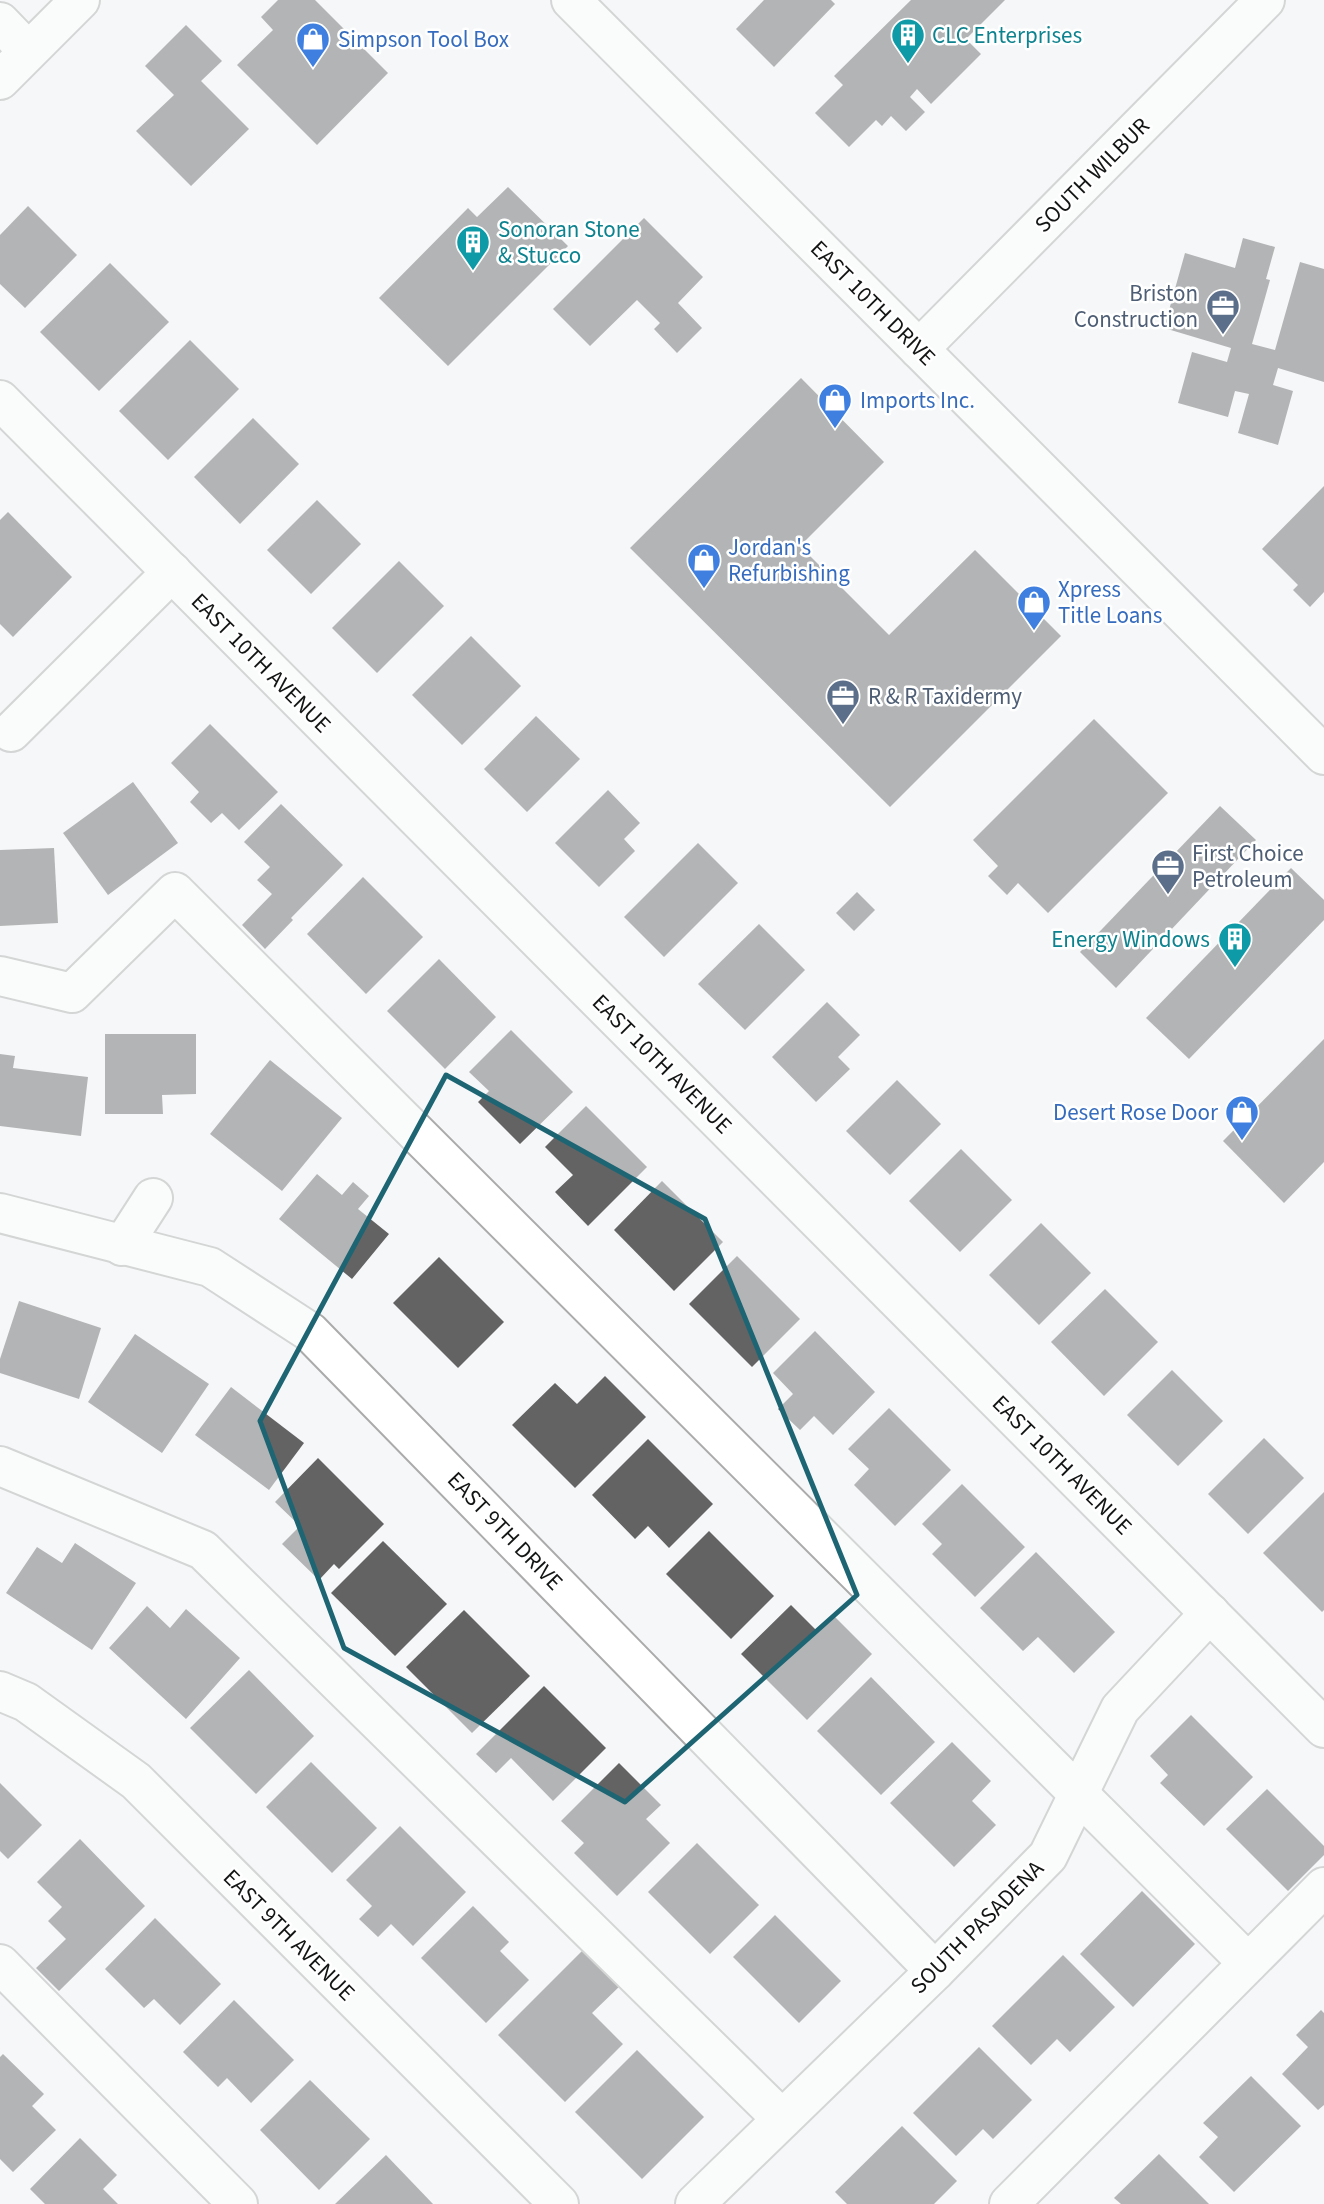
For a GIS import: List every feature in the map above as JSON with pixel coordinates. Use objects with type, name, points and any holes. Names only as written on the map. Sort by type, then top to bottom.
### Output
[{"type":"street","points":[[0,80],[80,0]]},
{"type":"street","name":"EAST 10TH DRIVE","points":[[571,0],[1324,755]]},
{"type":"street","name":"SOUTH WILBUR","points":[[919,349],[1265,0]]},
{"type":"street","points":[[0,22],[29,51]]},
{"type":"street","name":"EAST 10TH AVENUE","points":[[0,400],[1324,1728]]},
{"type":"street","points":[[11,732],[172,572]]},
{"type":"street","points":[[0,976],[72,993],[175,892],[1248,1964]]},
{"type":"street","points":[[122,1246],[153,1198]]},
{"type":"street","name":"EAST 9TH DRIVE","points":[[0,1213],[210,1267],[310,1332],[934,1971]]},
{"type":"street","points":[[0,1466],[203,1550],[782,2119]]},
{"type":"street","name":"SOUTH PASADENA","points":[[695,2204],[1048,1856],[1120,1709],[1210,1613]]},
{"type":"street","name":"EAST 9TH AVENUE","points":[[0,1691],[26,1702],[136,1782],[559,2204]]},
{"type":"street","points":[[1009,2204],[1324,1887]]},
{"type":"street","points":[[0,1964],[238,2204]]},
{"type":"highlighted area","points":[[446,1075],[705,1219],[857,1595],[625,1802],[344,1648],[260,1421]]},
{"type":"building","name":"Simpson Tool Box","points":[[278,0],[315,0],[388,73],[317,145],[237,65],[273,30],[261,17]]},
{"type":"building","points":[[764,0],[831,0],[835,4],[774,67],[736,29]]},
{"type":"building","name":"CLC Enterprises","points":[[911,0],[1005,0],[966,39],[981,54],[931,104],[917,89],[910,97],[925,112],[906,131],[891,116],[882,126],[876,120],[849,147],[815,113],[843,85],[834,76]]},
{"type":"building","points":[[186,25],[222,61],[201,81],[249,129],[191,186],[136,131],[174,95],[145,66]]},
{"type":"building","name":"Sonoran Stone & Stucco","points":[[508,187],[568,246],[448,366],[379,298],[468,208],[477,217]]},
{"type":"building","points":[[28,206],[77,255],[25,308],[0,284],[0,235]]},
{"type":"building","points":[[644,218],[703,277],[678,303],[702,328],[677,353],[654,329],[660,323],[637,300],[590,346],[553,309]]},
{"type":"building","name":"Briston Construction","points":[[1243,238],[1275,247],[1266,279],[1270,280],[1252,344],[1275,350],[1300,262],[1324,269],[1324,382],[1278,368],[1273,385],[1293,391],[1278,445],[1238,433],[1249,394],[1235,391],[1228,417],[1178,403],[1192,352],[1227,362],[1231,348],[1164,328],[1185,253],[1235,268]]},
{"type":"building","points":[[110,263],[169,322],[99,391],[40,332]]},
{"type":"building","points":[[190,340],[239,389],[168,460],[119,411]]},
{"type":"building","points":[[801,378],[884,462],[800,546],[889,635],[975,550],[1061,636],[890,807],[630,548]]},
{"type":"building","points":[[253,418],[299,464],[240,524],[194,477]]},
{"type":"building","points":[[1324,486],[1324,592],[1310,607],[1293,590],[1298,585],[1262,549]]},
{"type":"building","points":[[317,500],[361,544],[311,594],[267,550]]},
{"type":"building","points":[[8,512],[72,577],[13,637],[0,624],[0,520]]},
{"type":"building","points":[[399,561],[444,606],[377,673],[332,628]]},
{"type":"building","points":[[471,636],[521,686],[462,745],[412,695]]},
{"type":"building","points":[[536,716],[580,759],[527,812],[484,769]]},
{"type":"building","points":[[1094,719],[1168,793],[1048,913],[1018,883],[1007,895],[988,876],[998,866],[973,840]]},
{"type":"building","points":[[210,724],[278,792],[239,830],[222,813],[211,823],[190,802],[199,792],[171,763]]},
{"type":"building","points":[[133,782],[178,843],[108,895],[63,833]]},
{"type":"building","points":[[608,790],[640,823],[624,839],[635,851],[599,887],[555,843]]},
{"type":"building","points":[[281,804],[343,865],[265,949],[242,925],[272,894],[257,880],[270,867],[244,842]]},
{"type":"building","name":"First Choice Petroleum","points":[[1220,806],[1256,840],[1116,988],[1080,952]]},
{"type":"building","points":[[698,843],[738,883],[664,957],[624,917]]},
{"type":"building","points":[[54,848],[58,923],[0,926],[0,850]]},
{"type":"building","name":"Energy Windows","points":[[1291,868],[1324,900],[1324,920],[1189,1059],[1146,1018]]},
{"type":"building","points":[[363,877],[423,937],[366,994],[307,934]]},
{"type":"building","points":[[857,892],[875,910],[854,931],[836,913]]},
{"type":"building","points":[[759,924],[805,970],[745,1030],[698,984]]},
{"type":"building","points":[[439,959],[496,1017],[445,1069],[387,1011]]},
{"type":"building","points":[[827,1002],[860,1035],[838,1057],[850,1069],[816,1102],[772,1057]]},
{"type":"building","points":[[511,1030],[573,1092],[520,1144],[478,1102],[489,1091],[469,1072]]},
{"type":"building","points":[[105,1034],[196,1034],[196,1094],[162,1095],[163,1114],[105,1114]]},
{"type":"building","points":[[1324,1039],[1324,1162],[1284,1203],[1223,1141]]},
{"type":"building","points":[[0,1054],[15,1056],[13,1068],[88,1077],[81,1136],[0,1126]]},
{"type":"building","points":[[270,1060],[342,1118],[282,1191],[210,1134]]},
{"type":"building","points":[[897,1080],[941,1124],[890,1175],[846,1131]]},
{"type":"building","points":[[586,1106],[647,1167],[588,1226],[555,1192],[573,1175],[545,1147]]},
{"type":"building","points":[[961,1149],[1012,1200],[960,1252],[909,1201]]},
{"type":"building","points":[[317,1174],[342,1195],[353,1182],[369,1196],[358,1209],[389,1234],[352,1279],[279,1219]]},
{"type":"building","points":[[662,1181],[723,1242],[674,1291],[614,1230]]},
{"type":"building","points":[[1041,1223],[1091,1273],[1039,1325],[989,1275]]},
{"type":"building","points":[[737,1256],[800,1319],[752,1367],[689,1304]]},
{"type":"building","points":[[439,1257],[504,1322],[458,1368],[393,1303]]},
{"type":"building","points":[[1105,1289],[1158,1342],[1104,1396],[1051,1342]]},
{"type":"building","points":[[19,1301],[101,1328],[79,1399],[0,1373],[0,1359]]},
{"type":"building","points":[[815,1331],[875,1392],[833,1435],[814,1416],[800,1430],[778,1409],[793,1394],[773,1373]]},
{"type":"building","points":[[135,1334],[209,1384],[162,1453],[88,1402]]},
{"type":"building","points":[[1172,1370],[1223,1421],[1178,1466],[1127,1415]]},
{"type":"building","points":[[605,1376],[646,1417],[575,1488],[512,1425],[555,1383],[577,1404]]},
{"type":"building","points":[[231,1387],[304,1443],[269,1490],[195,1435]]},
{"type":"building","points":[[889,1408],[951,1470],[895,1526],[854,1485],[869,1469],[848,1449]]},
{"type":"building","points":[[1264,1438],[1304,1478],[1248,1534],[1208,1494]]},
{"type":"building","points":[[648,1439],[713,1504],[669,1548],[648,1526],[635,1539],[592,1495]]},
{"type":"building","points":[[318,1458],[384,1524],[339,1569],[334,1564],[319,1580],[282,1544],[300,1526],[275,1502]]},
{"type":"building","points":[[962,1484],[1025,1547],[975,1597],[932,1554],[942,1544],[922,1524]]},
{"type":"building","points":[[1324,1492],[1324,1610],[1322,1612],[1263,1553]]},
{"type":"building","points":[[709,1531],[774,1596],[731,1639],[666,1574]]},
{"type":"building","points":[[383,1541],[447,1604],[395,1656],[331,1593]]},
{"type":"building","points":[[75,1543],[136,1583],[92,1650],[6,1593],[37,1547],[62,1563]]},
{"type":"building","points":[[1036,1552],[1115,1632],[1074,1673],[1038,1637],[1023,1651],[980,1608]]},
{"type":"building","points":[[791,1605],[818,1632],[834,1616],[872,1654],[807,1720],[741,1654]]},
{"type":"building","points":[[147,1606],[170,1628],[186,1609],[240,1658],[186,1719],[109,1648]]},
{"type":"building","points":[[464,1610],[530,1676],[472,1733],[406,1667]]},
{"type":"building","points":[[249,1670],[314,1736],[256,1794],[190,1728]]},
{"type":"building","points":[[871,1677],[935,1742],[881,1795],[817,1731]]},
{"type":"building","points":[[544,1686],[606,1748],[553,1801],[511,1758],[496,1773],[476,1754]]},
{"type":"building","points":[[1191,1715],[1253,1777],[1204,1826],[1160,1783],[1168,1775],[1150,1756]]},
{"type":"building","points":[[952,1742],[991,1781],[972,1801],[996,1825],[954,1867],[890,1803]]},
{"type":"building","points":[[311,1762],[377,1828],[332,1873],[266,1807]]},
{"type":"building","points":[[619,1763],[661,1805],[646,1819],[670,1843],[617,1896],[574,1853],[584,1843],[561,1821]]},
{"type":"building","points":[[0,1783],[42,1825],[8,1859],[0,1851]]},
{"type":"building","points":[[1267,1789],[1324,1846],[1324,1855],[1288,1891],[1226,1829]]},
{"type":"building","points":[[400,1826],[466,1892],[413,1946],[391,1924],[378,1937],[359,1919],[372,1906],[346,1880]]},
{"type":"building","points":[[80,1839],[145,1906],[59,1991],[36,1968],[66,1939],[48,1921],[62,1907],[37,1882]]},
{"type":"building","points":[[697,1843],[759,1905],[710,1954],[648,1892]]},
{"type":"building","points":[[1142,1891],[1195,1944],[1133,2007],[1080,1954]]},
{"type":"building","points":[[473,1906],[509,1942],[500,1951],[529,1980],[486,2023],[421,1958]]},
{"type":"building","points":[[775,1915],[841,1981],[799,2023],[733,1957]]},
{"type":"building","points":[[155,1918],[221,1984],[180,2025],[154,1999],[144,2008],[105,1969]]},
{"type":"building","points":[[585,1948],[622,1984],[592,2013],[623,2044],[565,2102],[498,2035]]},
{"type":"building","points":[[1063,1955],[1115,2007],[1070,2052],[1057,2039],[1031,2065],[992,2026]]},
{"type":"building","points":[[234,2000],[294,2060],[251,2103],[227,2078],[218,2087],[183,2052]]},
{"type":"building","points":[[1321,2010],[1324,2013],[1324,2105],[1318,2110],[1282,2074],[1308,2047],[1296,2035]]},
{"type":"building","points":[[979,2047],[1032,2100],[993,2139],[983,2129],[956,2156],[913,2113]]},
{"type":"building","points":[[637,2050],[704,2117],[642,2179],[575,2112]]},
{"type":"building","points":[[3,2054],[44,2094],[32,2106],[56,2130],[13,2172],[0,2159],[0,2057]]},
{"type":"building","points":[[1251,2076],[1301,2126],[1234,2192],[1199,2157],[1218,2137],[1203,2123]]},
{"type":"building","points":[[310,2080],[370,2139],[319,2190],[260,2130]]},
{"type":"building","points":[[902,2126],[957,2181],[934,2204],[847,2204],[835,2192]]},
{"type":"building","points":[[80,2138],[117,2175],[103,2189],[118,2204],[45,2204],[30,2189]]},
{"type":"building","points":[[1159,2154],[1209,2204],[1121,2204],[1114,2198]]},
{"type":"building","points":[[386,2155],[433,2204],[335,2204]]},
{"type":"place","name":"CLC Enterprises","points":[[908,65]]},
{"type":"place","name":"Simpson Tool Box","points":[[313,69]]},
{"type":"place","name":"Sonoran Stone & Stucco","points":[[473,272]]},
{"type":"place","name":"Briston Construction","points":[[1223,336]]},
{"type":"place","name":"Imports Inc.","points":[[835,430]]},
{"type":"place","name":"Jordan's Refurbishing","points":[[704,590]]},
{"type":"place","name":"Xpress Title Loans","points":[[1034,632]]},
{"type":"place","name":"R & R Taxidermy","points":[[843,726]]},
{"type":"place","name":"First Choice Petroleum","points":[[1168,896]]},
{"type":"place","name":"Energy Windows","points":[[1235,969]]},
{"type":"place","name":"Desert Rose Door","points":[[1242,1142]]}]
